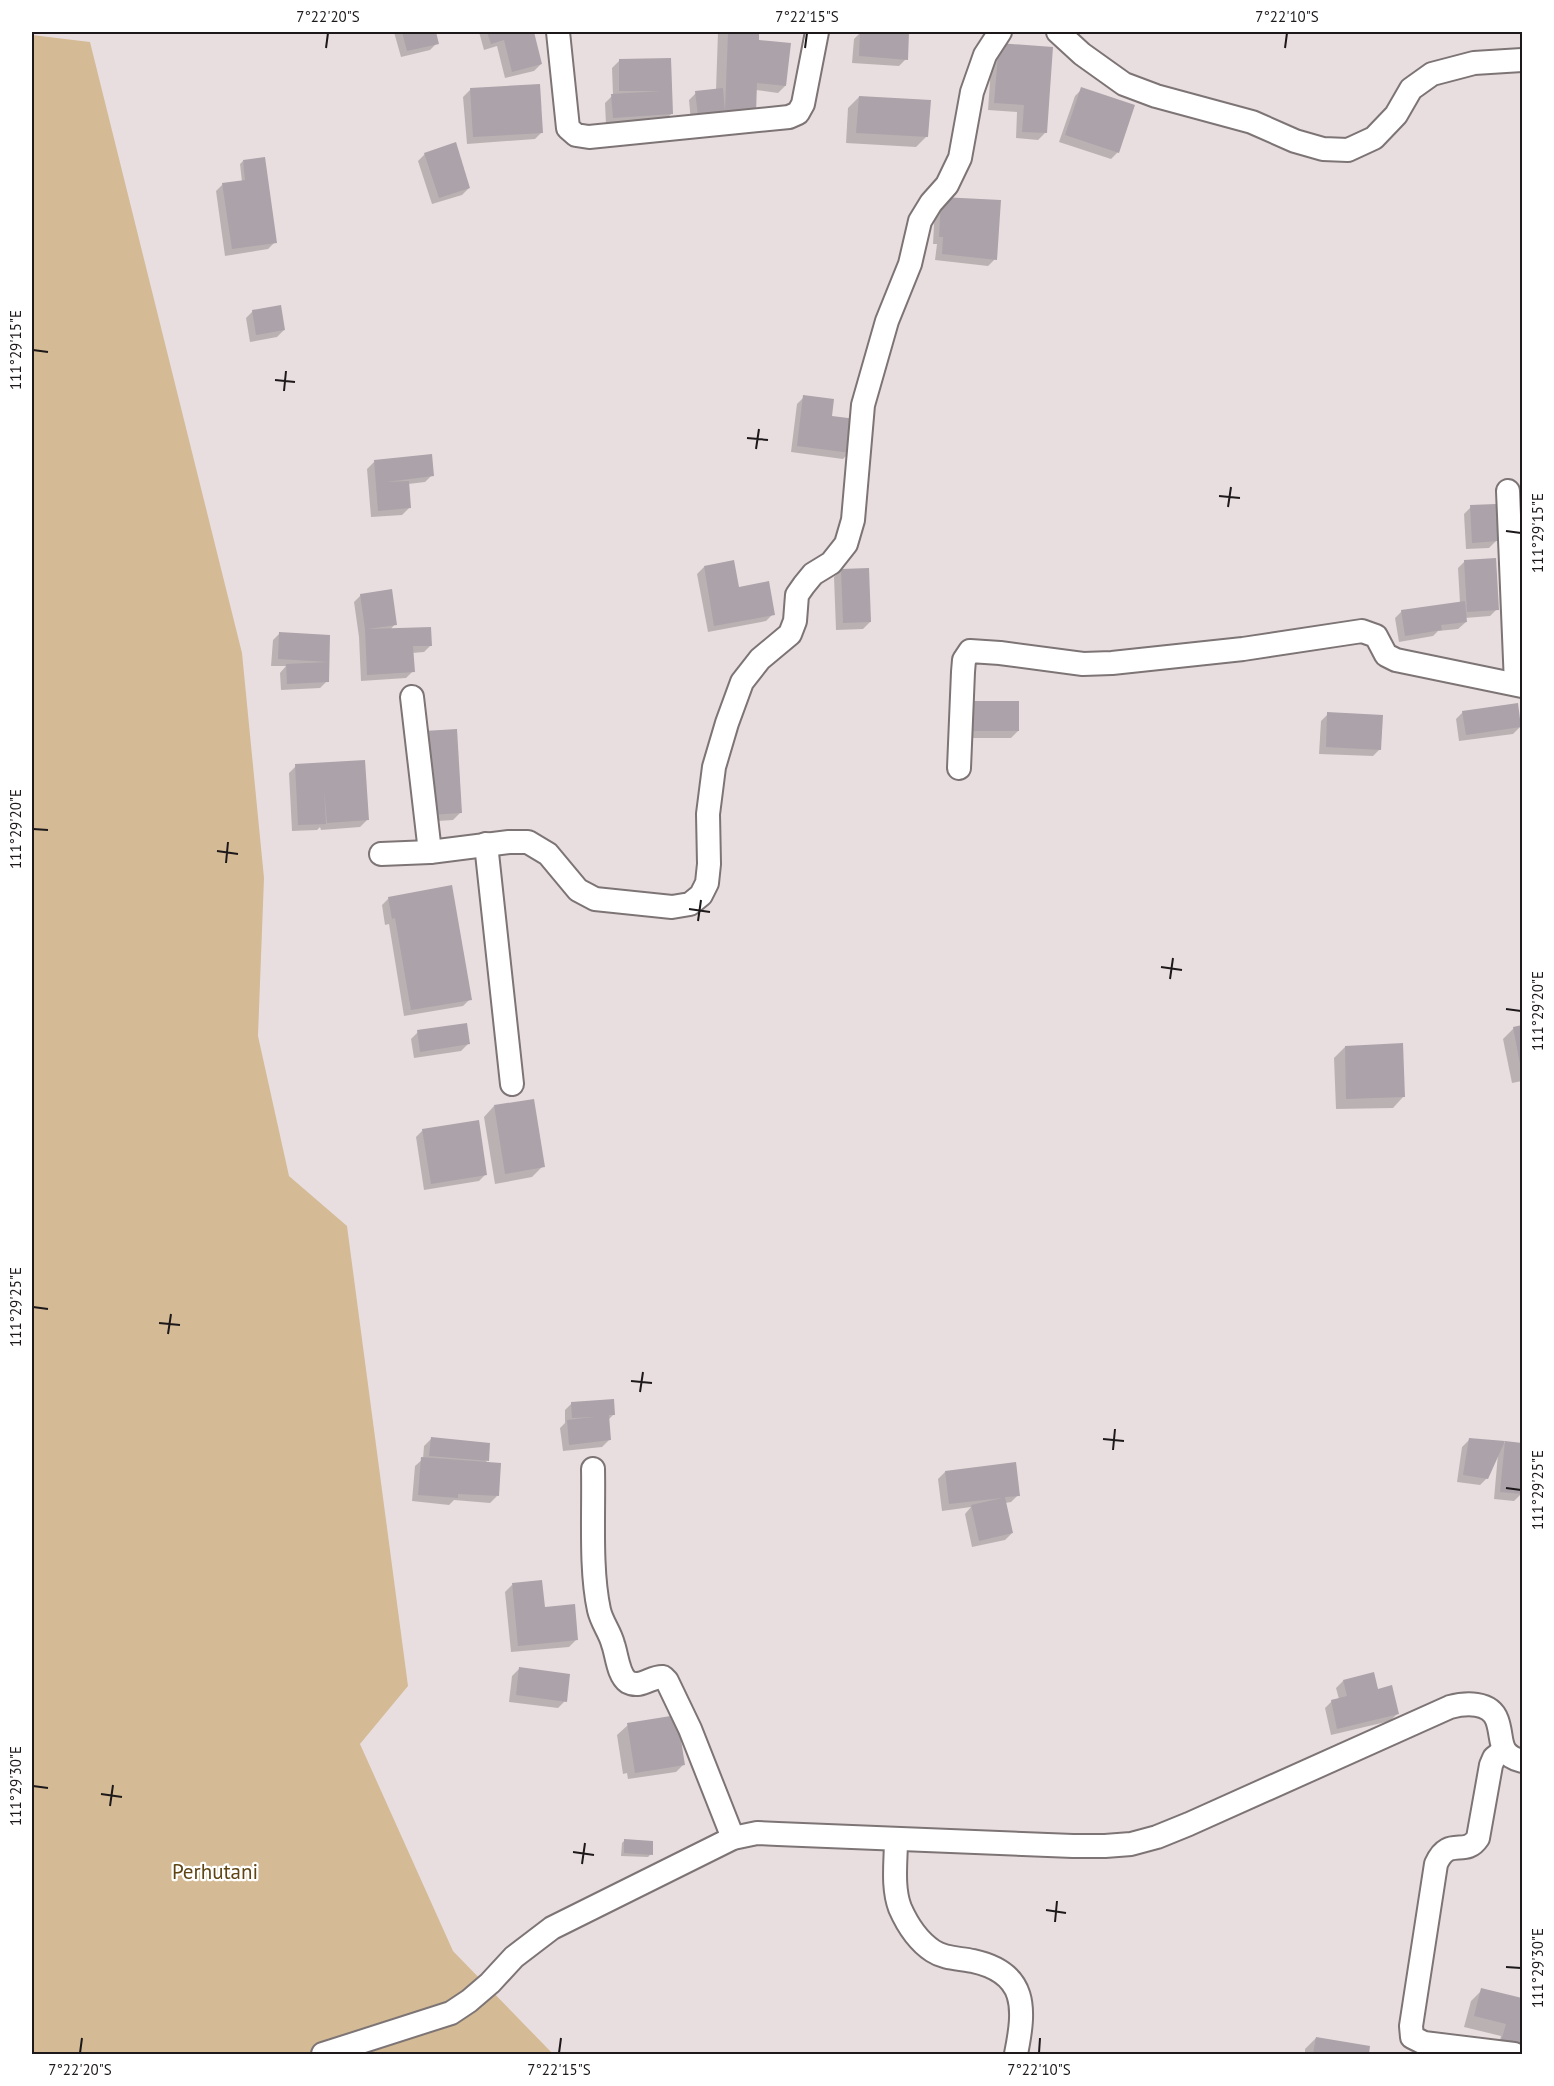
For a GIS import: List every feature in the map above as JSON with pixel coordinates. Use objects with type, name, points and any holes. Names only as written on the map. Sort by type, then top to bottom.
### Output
[{"type":"street","points":[[558,32],[568,128],[576,135],[589,137],[789,117],[798,113],[803,104],[817,32]]},
{"type":"street","points":[[381,854],[430,852],[486,844],[528,842],[548,854],[578,890],[595,899],[672,907],[690,903],[701,895],[707,884],[708,814],[714,767],[727,723],[742,682],[760,659],[790,634],[795,621],[797,596],[804,585],[813,574],[831,563],[846,544],[854,520],[863,405],[887,321],[910,264],[920,221],[931,203],[947,185],[960,159],[972,92],[985,55],[1000,32]]},
{"type":"street","points":[[1058,32],[1082,54],[1124,84],[1156,96],[1252,122],[1294,141],[1323,149],[1348,150],[1374,138],[1396,115],[1411,89],[1432,74],[1474,63],[1522,60]]},
{"type":"street","points":[[959,768],[964,660],[970,651],[1083,664],[1112,663],[1243,649],[1362,631],[1376,636],[1386,655],[1396,660],[1519,685],[1508,491]]},
{"type":"street","points":[[412,697],[430,852]]},
{"type":"street","points":[[486,844],[512,1084]]},
{"type":"street","points":[[593,1469],[595,1581],[599,1610],[604,1626],[612,1638],[619,1666],[628,1682],[638,1684],[658,1677],[663,1677],[667,1681],[690,1730],[733,1838]]},
{"type":"street","points":[[323,2055],[451,2013],[469,2001],[490,1983],[514,1957],[552,1928],[733,1838],[767,1833],[1073,1846],[1131,1844],[1157,1837],[1189,1824],[1460,1704],[1485,1707],[1494,1714],[1498,1722],[1500,1741],[1513,1756]]},
{"type":"street","points":[[1513,1756],[1494,1758],[1478,1838],[1469,1846],[1449,1848],[1443,1851],[1436,1864],[1411,2026],[1412,2037],[1425,2043],[1514,2055]]},
{"type":"street","points":[[896,1839],[896,1883],[899,1905],[907,1924],[918,1938],[933,1951],[946,1957],[994,1967],[1006,1975],[1016,1989],[1021,2003],[1016,2055]]},
{"type":"green space","name":"Perhutani","points":[[32,35],[90,42],[242,653],[264,878],[258,1036],[289,1176],[347,1226],[408,1686],[360,1744],[453,1951],[553,2054],[32,2054]]},
{"type":"building","points":[[402,32],[436,32],[439,44],[407,51]]},
{"type":"building","points":[[487,32],[534,32],[542,64],[512,72],[504,40],[491,44]]},
{"type":"building","points":[[728,32],[759,32],[759,40],[791,43],[786,86],[757,83],[756,114],[698,116],[695,91],[723,88],[725,112]]},
{"type":"building","points":[[860,32],[909,32],[908,60],[859,56]]},
{"type":"building","points":[[999,43],[1053,47],[1047,133],[1022,132],[1024,105],[994,103]]},
{"type":"building","points":[[671,58],[673,114],[613,118],[611,94],[662,91],[619,91],[619,59]]},
{"type":"building","points":[[540,84],[543,133],[473,137],[470,88]]},
{"type":"building","points":[[1081,87],[1135,105],[1119,153],[1065,135]]},
{"type":"building","points":[[859,96],[931,100],[928,137],[856,133]]},
{"type":"building","points":[[456,142],[470,188],[439,198],[424,153]]},
{"type":"building","points":[[265,157],[277,243],[232,249],[222,183],[245,180],[243,160]]},
{"type":"building","points":[[941,197],[1001,200],[997,260],[942,254],[943,237],[939,237]]},
{"type":"building","points":[[281,305],[285,330],[256,335],[252,310]]},
{"type":"building","points":[[803,395],[834,399],[832,416],[856,419],[851,453],[797,446]]},
{"type":"building","points":[[432,454],[434,476],[386,482],[409,481],[411,508],[378,511],[374,460]]},
{"type":"building","points":[[1496,504],[1498,541],[1472,543],[1470,505]]},
{"type":"building","points":[[1496,558],[1499,610],[1467,612],[1464,560]]},
{"type":"building","points":[[734,560],[739,587],[769,581],[775,615],[714,626],[704,566]]},
{"type":"building","points":[[869,568],[871,622],[843,623],[841,569]]},
{"type":"building","points":[[392,589],[397,625],[367,629],[431,627],[432,646],[413,646],[415,672],[367,675],[365,629],[360,594]]},
{"type":"building","points":[[1465,601],[1467,622],[1441,625],[1442,630],[1405,636],[1401,610]]},
{"type":"building","points":[[279,632],[330,635],[329,682],[287,684],[286,664],[328,662],[278,659]]},
{"type":"building","points":[[965,701],[1019,701],[1019,731],[965,731]]},
{"type":"building","points":[[1518,703],[1521,727],[1466,735],[1462,711]]},
{"type":"building","points":[[1327,712],[1383,715],[1381,750],[1326,747]]},
{"type":"building","points":[[457,729],[462,813],[429,815],[424,731]]},
{"type":"building","points":[[365,760],[369,820],[327,823],[324,789],[326,824],[298,825],[295,764]]},
{"type":"building","points":[[452,885],[472,1000],[411,1010],[395,918],[392,919],[388,897]]},
{"type":"building","points":[[467,1023],[470,1044],[420,1052],[417,1030]]},
{"type":"building","points":[[1522,1025],[1522,1069],[1521,1069],[1513,1027]]},
{"type":"building","points":[[1403,1043],[1405,1097],[1346,1099],[1345,1046]]},
{"type":"building","points":[[534,1099],[545,1167],[505,1174],[494,1105]]},
{"type":"building","points":[[479,1120],[487,1175],[431,1184],[422,1129]]},
{"type":"building","points":[[614,1399],[615,1415],[609,1415],[611,1440],[569,1445],[567,1420],[594,1417],[572,1418],[571,1402]]},
{"type":"building","points":[[431,1437],[490,1443],[489,1461],[429,1456]]},
{"type":"building","points":[[1469,1438],[1505,1441],[1488,1479],[1463,1475]]},
{"type":"building","points":[[1505,1441],[1522,1443],[1522,1494],[1500,1492]]},
{"type":"building","points":[[421,1457],[501,1463],[499,1496],[458,1494],[458,1498],[418,1495]]},
{"type":"building","points":[[1016,1462],[1020,1496],[1005,1497],[1013,1533],[979,1541],[971,1505],[1002,1498],[949,1504],[945,1471]]},
{"type":"building","points":[[542,1580],[545,1607],[575,1604],[578,1640],[518,1646],[512,1583]]},
{"type":"building","points":[[519,1667],[570,1674],[567,1702],[516,1695]]},
{"type":"building","points":[[1374,1672],[1378,1689],[1392,1685],[1399,1714],[1337,1729],[1331,1700],[1347,1696],[1343,1680]]},
{"type":"building","points":[[677,1715],[685,1765],[635,1773],[627,1723]]},
{"type":"building","points":[[624,1839],[653,1841],[653,1855],[624,1853]]},
{"type":"building","points":[[1481,1988],[1522,1998],[1522,2047],[1501,2041],[1506,2024],[1474,2016]]},
{"type":"building","points":[[1316,2037],[1370,2046],[1369,2054],[1313,2054]]}]
